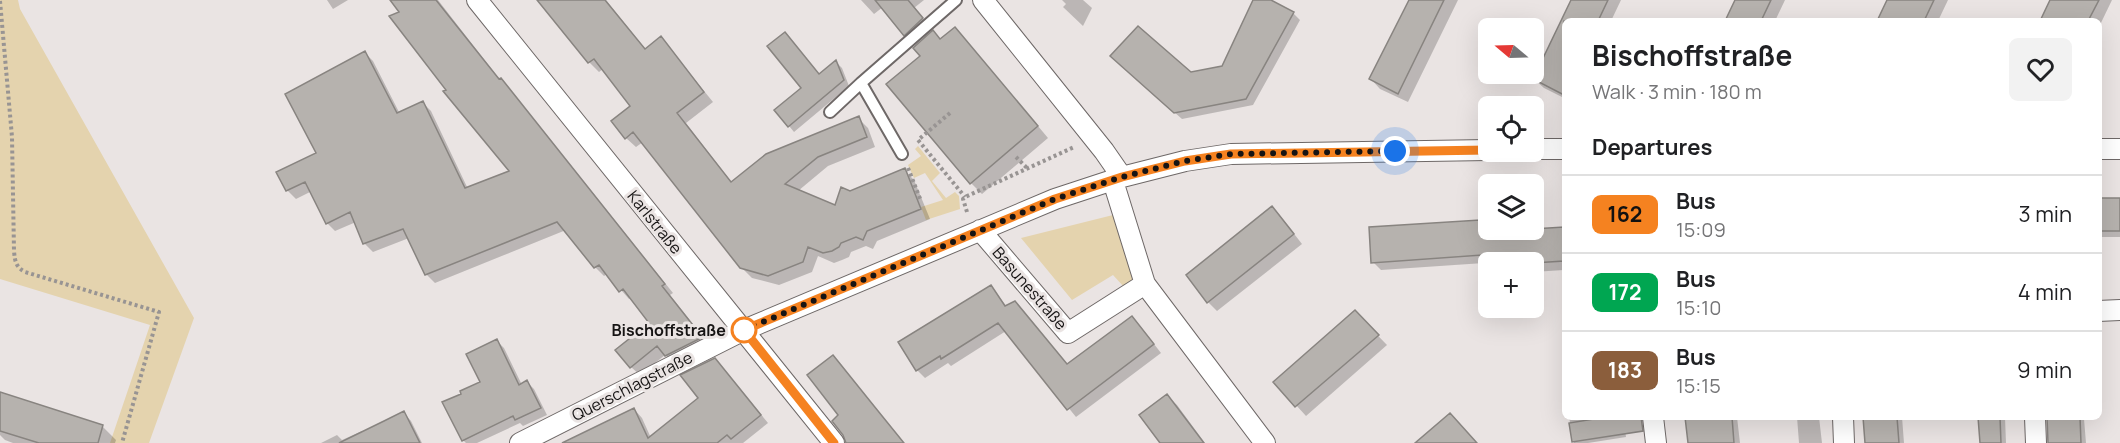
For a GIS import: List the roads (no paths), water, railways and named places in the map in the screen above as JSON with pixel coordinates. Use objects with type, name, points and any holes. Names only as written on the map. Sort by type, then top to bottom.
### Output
[{"type":"street","name":"Karlstraße","points":[[477,0],[834,443]]},
{"type":"street","points":[[983,0],[1094,139],[1117,179],[1145,284],[1265,443]]},
{"type":"street","points":[[1544,149],[1562,149]]},
{"type":"street","points":[[2102,149],[2120,149]]},
{"type":"street","points":[[744,330],[1055,199],[1117,179],[1185,161],[1231,154],[1478,150]]},
{"type":"street","name":"Basunestraße","points":[[977,231],[1068,333],[1145,284]]},
{"type":"street","points":[[2102,311],[2120,310]]},
{"type":"street","name":"Querschlagstraße","points":[[520,443],[744,330]]},
{"type":"street","points":[[1653,420],[1656,443]]},
{"type":"street","points":[[1843,420],[1845,443]]},
{"type":"street","points":[[2035,420],[2036,443]]},
{"type":"lane","points":[[830,112],[861,82],[957,0]]},
{"type":"lane","points":[[861,82],[902,154]]},
{"type":"place","name":"Bischoffstraße","points":[[744,330]]}]
